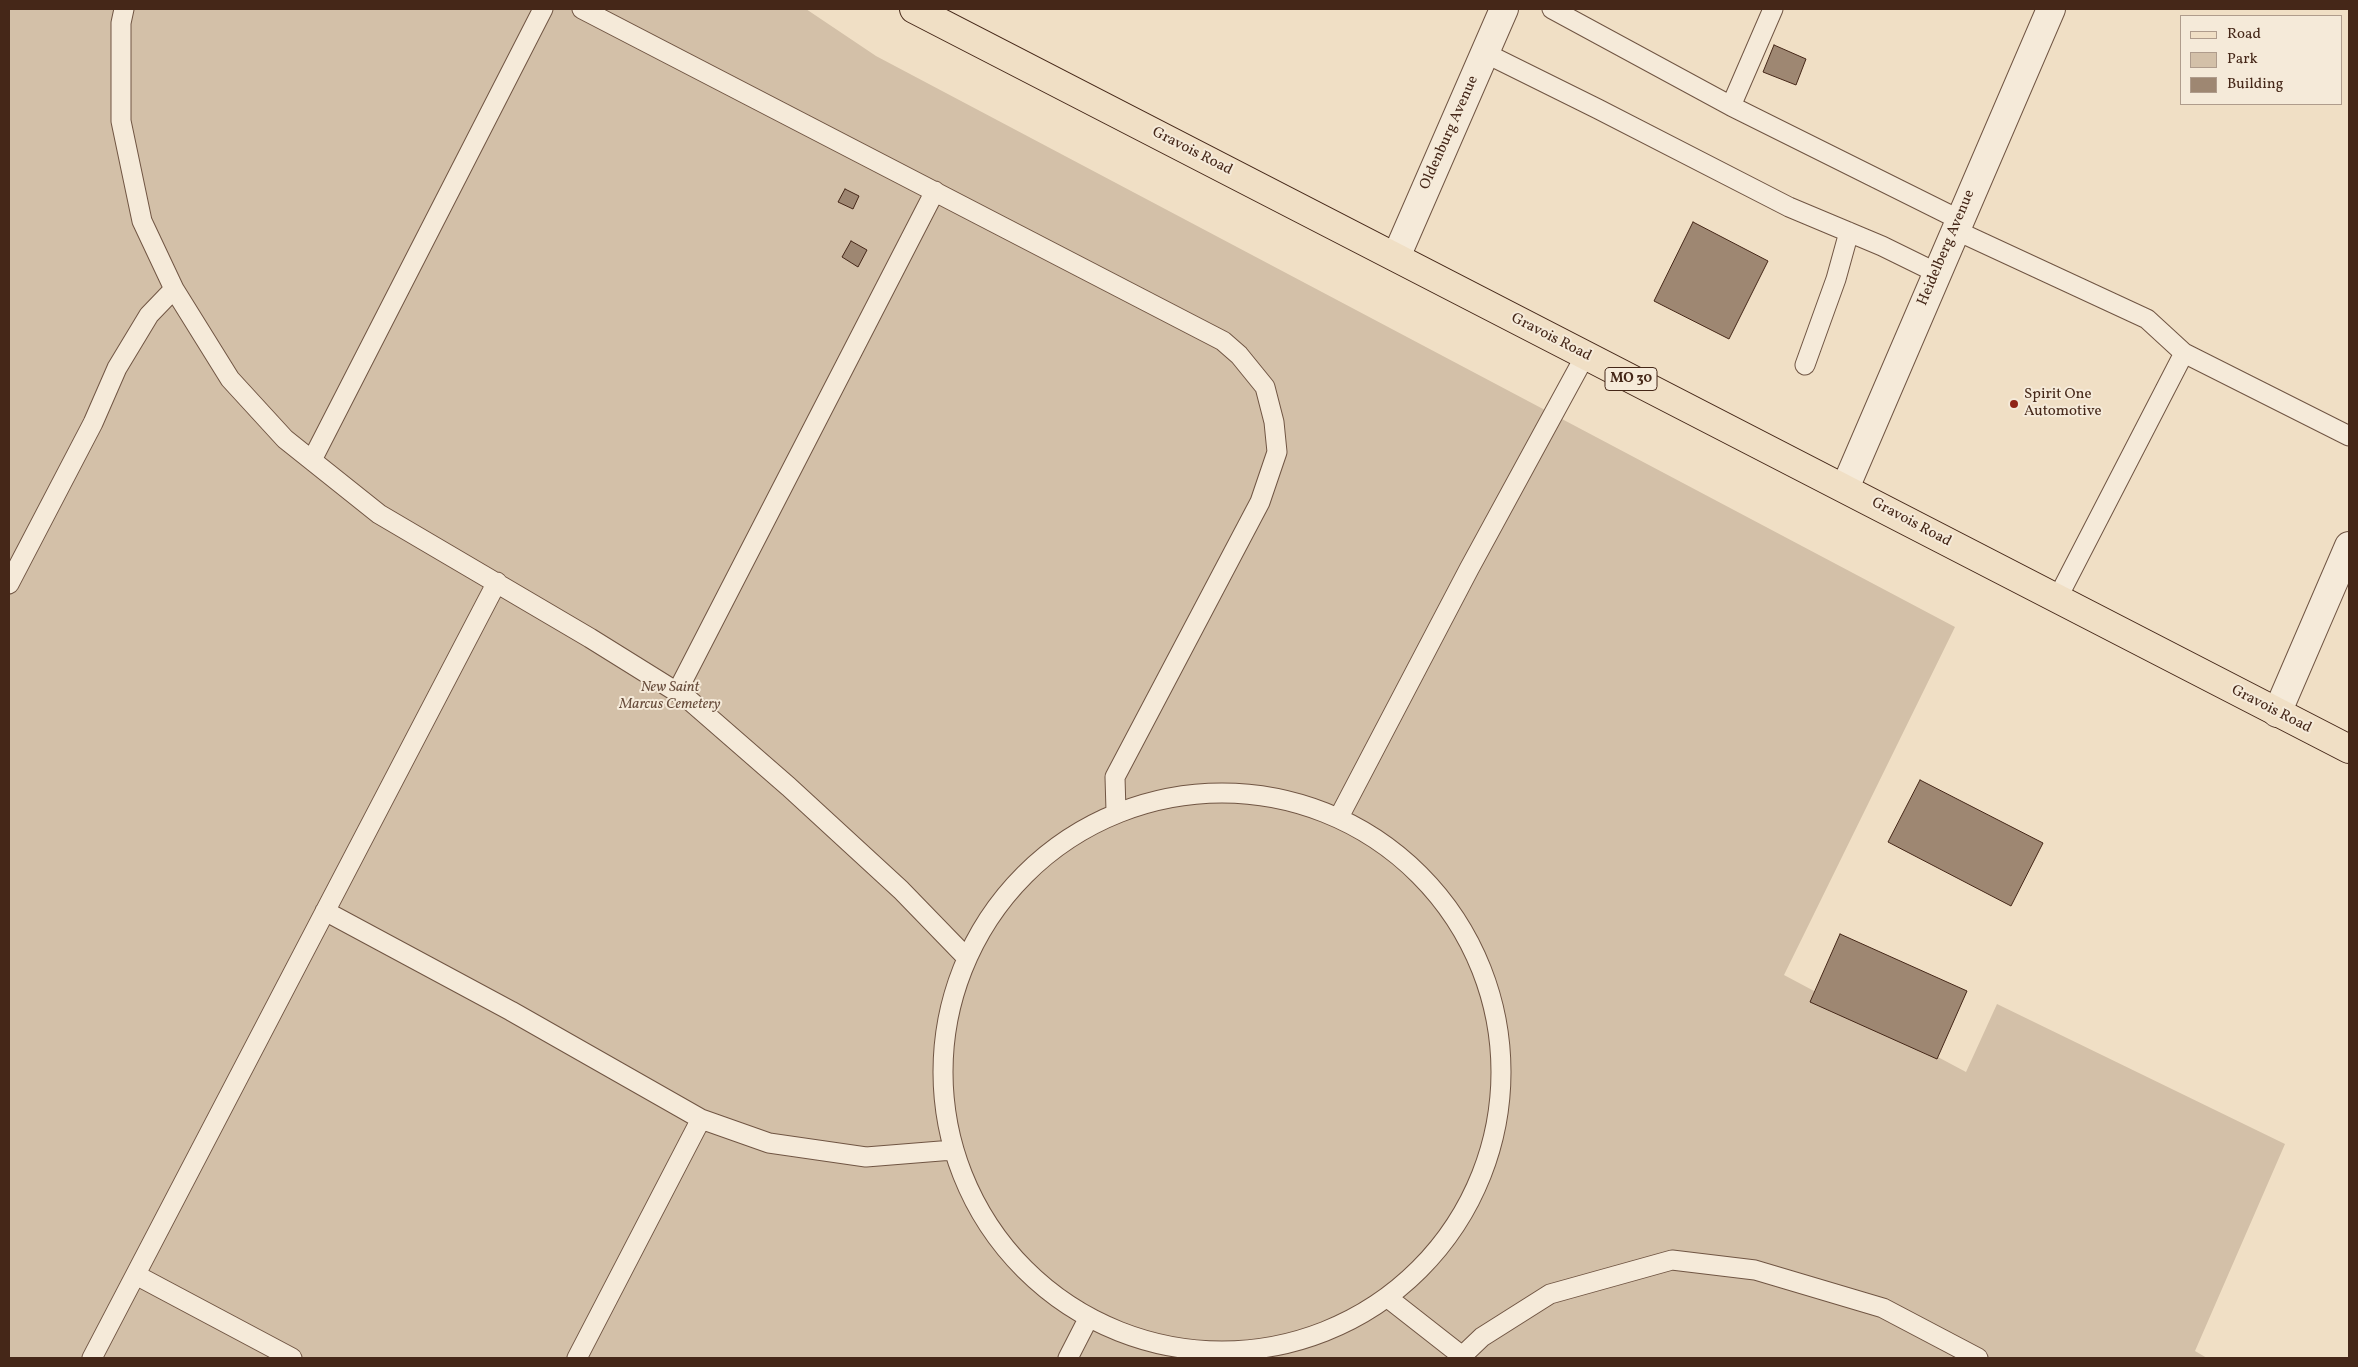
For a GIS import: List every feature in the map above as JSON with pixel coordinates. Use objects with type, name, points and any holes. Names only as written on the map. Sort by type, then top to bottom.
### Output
[{"type":"main road","name":"Gravois Road","points":[[914,9],[945,16],[1585,356],[2349,749]]},
{"type":"street","name":"Oldenburg Avenue","points":[[1396,257],[1504,9]]},
{"type":"street","name":"Heidelberg Avenue","points":[[1844,488],[2051,9]]},
{"type":"street","points":[[2277,713],[2349,546]]},
{"type":"lane","points":[[124,9],[121,23],[121,121],[142,221],[174,289],[230,378],[285,439],[379,514],[497,582],[688,699],[901,890],[966,956]]},
{"type":"lane","points":[[312,460],[544,9]]},
{"type":"lane","points":[[582,9],[1223,341],[1240,355],[1265,387],[1274,422],[1277,452],[1260,502],[1115,777],[1116,811]]},
{"type":"lane","points":[[1552,9],[1957,225],[2146,320],[2184,353],[2349,436]]},
{"type":"lane","points":[[1731,106],[1773,9]]},
{"type":"lane","points":[[1485,53],[1598,108],[1790,207],[1849,232],[1936,273]]},
{"type":"lane","points":[[677,692],[935,191]]},
{"type":"lane","points":[[1805,365],[1836,279],[1849,232]]},
{"type":"lane","points":[[9,584],[93,423],[117,368],[150,315],[174,289]]},
{"type":"lane","points":[[2057,599],[2184,353]]},
{"type":"lane","points":[[1339,816],[1469,569],[1585,356]]},
{"type":"lane","points":[[92,1358],[497,582]]},
{"type":"lane","points":[[1189,793],[1266,794],[1339,816],[1408,862],[1461,926],[1493,1002],[1502,1085],[1486,1167],[1447,1240],[1388,1298],[1319,1336],[1242,1352],[1163,1347],[1088,1319],[1029,1275],[983,1218],[953,1150],[942,1085],[947,1019],[966,956],[1003,896],[1054,846],[1116,811],[1189,793]]},
{"type":"lane","points":[[325,910],[511,1011],[701,1119],[769,1143],[866,1157],[953,1150]]},
{"type":"lane","points":[[576,1358],[701,1119]]},
{"type":"lane","points":[[1388,1298],[1461,1357],[1482,1337],[1550,1294],[1672,1260],[1754,1270],[1883,1308],[1978,1358]]},
{"type":"lane","points":[[136,1275],[292,1358]]},
{"type":"lane","points":[[1068,1358],[1088,1319]]},
{"type":"green space","name":"New Saint Marcus Cemetery","points":[[9,9],[806,9],[876,56],[1955,627],[1784,975],[1966,1072],[1997,1004],[2285,1144],[2195,1351],[2207,1358],[9,1358]]},
{"type":"building","points":[[1774,45],[1806,59],[1796,85],[1763,72]]},
{"type":"building","points":[[845,189],[859,196],[853,209],[838,202]]},
{"type":"building","points":[[1693,222],[1768,261],[1729,339],[1654,301]]},
{"type":"building","points":[[851,241],[867,250],[858,267],[842,257]]},
{"type":"building","points":[[1920,780],[2043,843],[2011,906],[1888,842]]},
{"type":"building","points":[[1840,934],[1967,991],[1937,1059],[1810,1002]]},
{"type":"place","name":"Spirit One Automotive","points":[[2014,404]]}]
